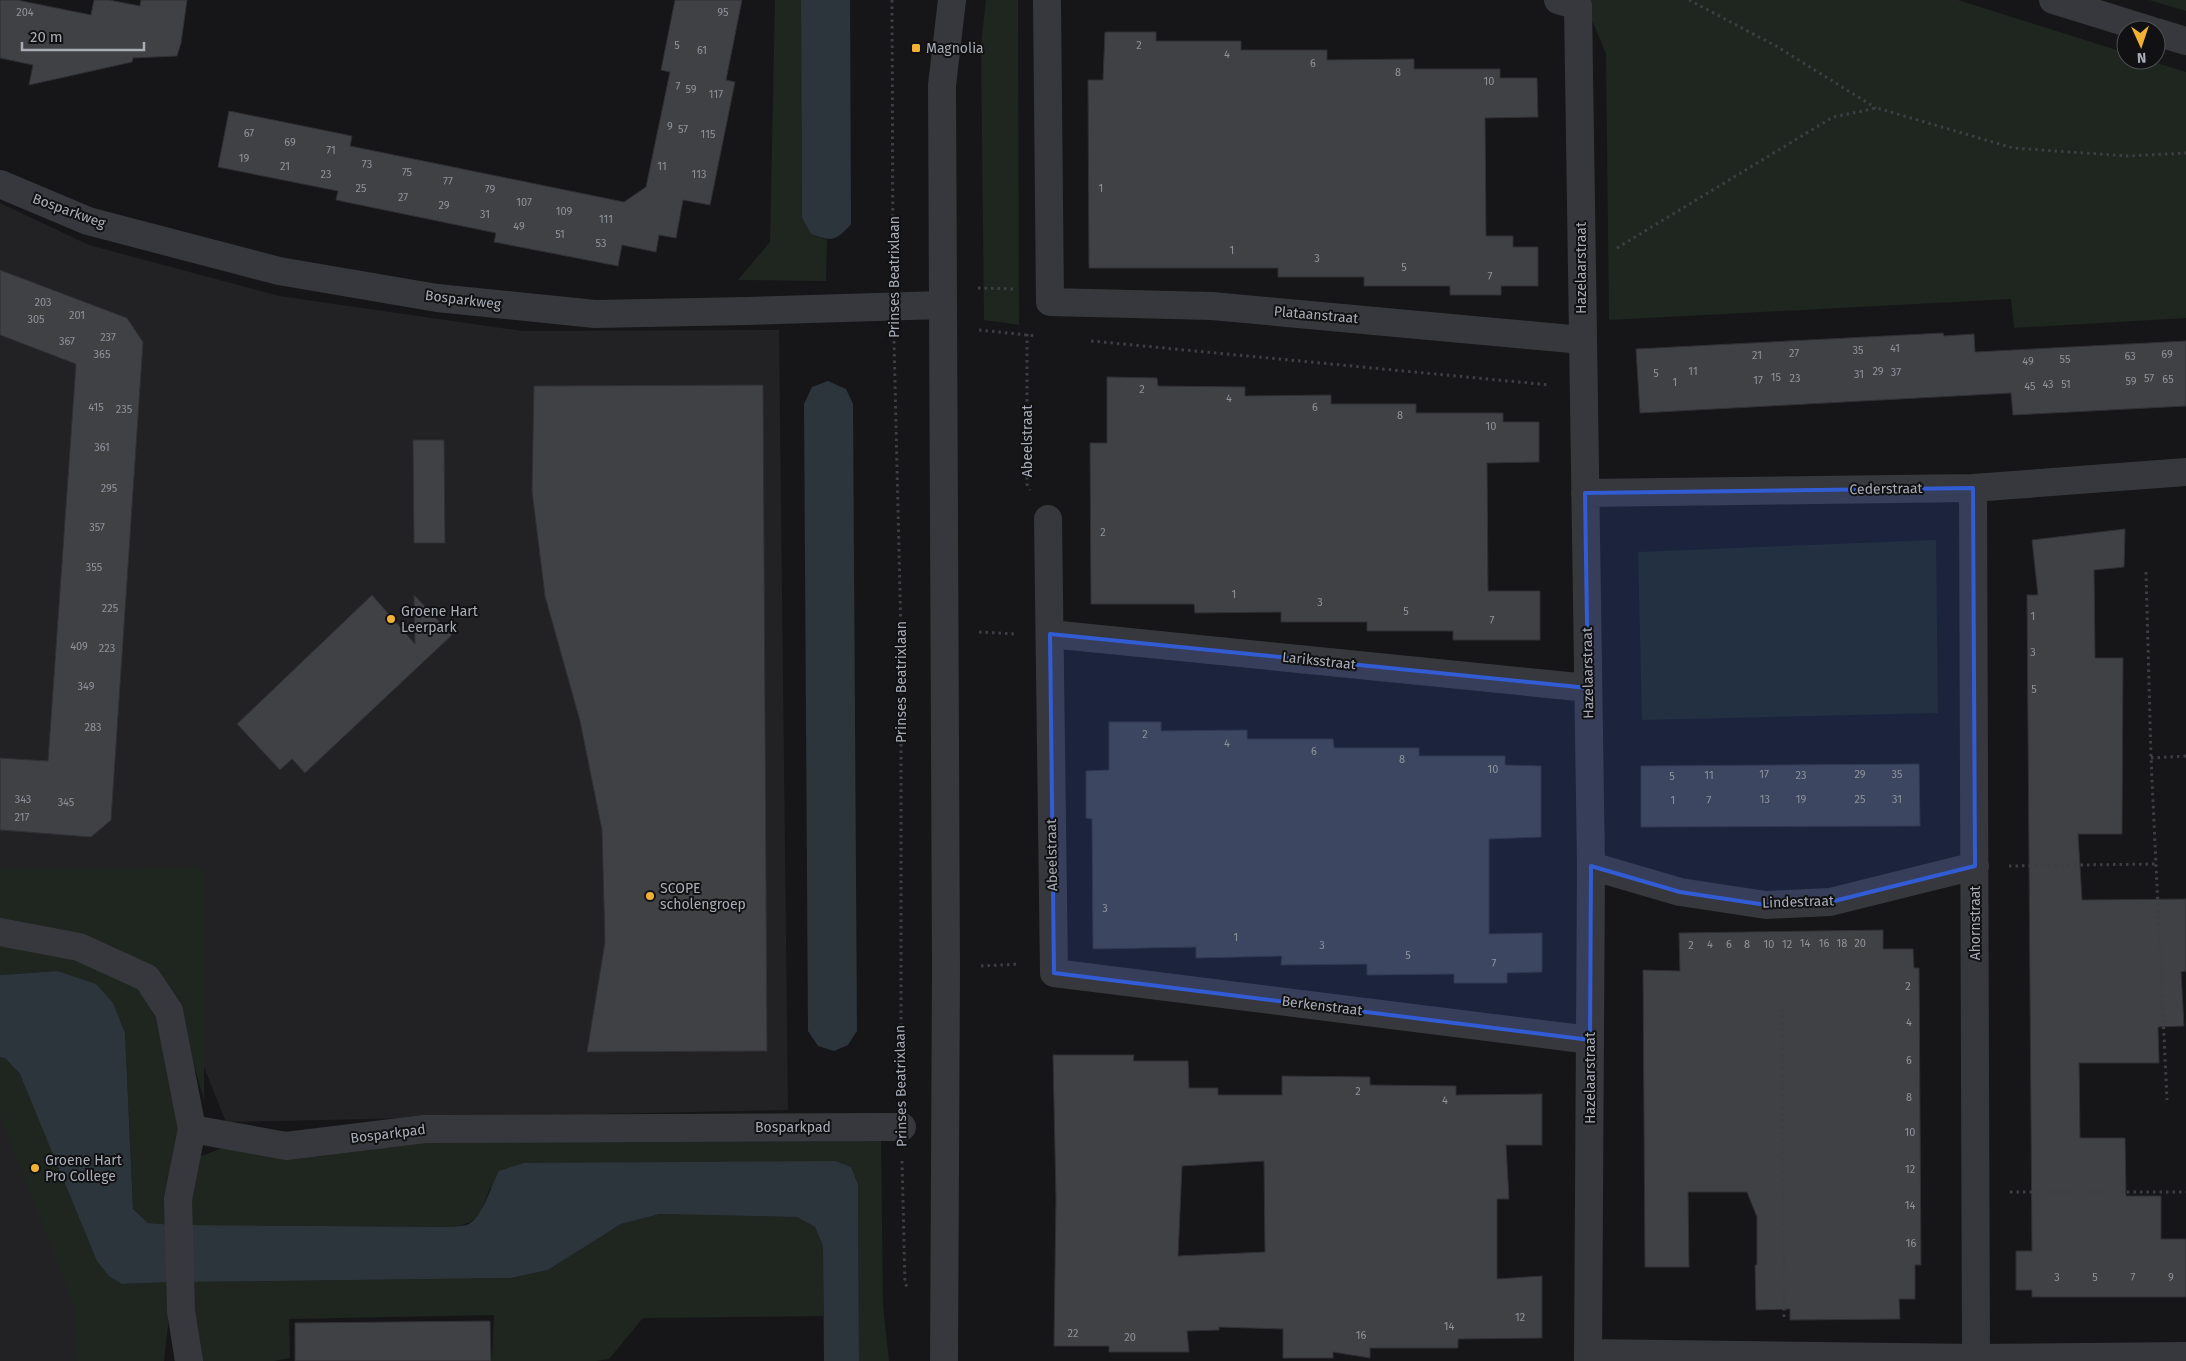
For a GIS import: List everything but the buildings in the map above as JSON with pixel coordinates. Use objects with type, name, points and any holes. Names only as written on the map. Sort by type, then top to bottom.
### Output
[{"type":"street","points":[[932,0],[942,85],[946,969],[944,1361]]},
{"type":"street","points":[[942,85],[952,0]]},
{"type":"street","points":[[1039,295],[1047,0]]},
{"type":"street","name":"Hazelaarstraat","points":[[1558,0],[1578,6],[1591,866],[1588,1357]]},
{"type":"street","points":[[2054,0],[2118,20]]},
{"type":"street","points":[[2166,35],[2186,41]]},
{"type":"street","name":"Bosparkweg","points":[[0,184],[88,221],[279,271],[437,298],[595,314],[942,305]]},
{"type":"street","name":"Plataanstraat","points":[[1039,295],[1212,306],[1582,340]]},
{"type":"street","name":"Cederstraat","points":[[1585,493],[1973,488],[2186,472]]},
{"type":"street","name":"Ahornstraat","points":[[1973,488],[1976,1358]]},
{"type":"street","name":"Abeelstraat","points":[[1048,519],[1054,973]]},
{"type":"street","name":"Lariksstraat","points":[[1050,634],[1588,688]]},
{"type":"street","name":"Lindestraat","points":[[1591,866],[1680,892],[1766,905],[1830,902],[1975,866]]},
{"type":"street","points":[[0,932],[79,947],[147,978],[169,1011],[192,1129],[178,1199],[181,1311],[189,1361]]},
{"type":"street","name":"Berkenstraat","points":[[1054,973],[1590,1040]]},
{"type":"street","name":"Bosparkpad","points":[[192,1129],[286,1146],[425,1129],[902,1127]]},
{"type":"street","points":[[1588,1357],[1784,1356],[1976,1358],[2186,1356]]},
{"type":"path","name":"Prinses Beatrixlaan","points":[[892,0],[893,306],[901,634],[902,1127],[905,1283],[909,1291]]},
{"type":"path","points":[[1689,0],[1776,46],[1877,108],[2013,148],[2128,156],[2186,153]]},
{"type":"path","points":[[1582,269],[1833,117],[1877,108]]},
{"type":"path","points":[[974,288],[1039,295]]},
{"type":"path","name":"Abeelstraat","points":[[1027,326],[1027,484],[1048,519]]},
{"type":"path","points":[[973,330],[1047,337]]},
{"type":"path","points":[[1087,341],[1583,388]]},
{"type":"path","points":[[2146,572],[2151,758],[2167,1100]]},
{"type":"path","points":[[2151,758],[2186,756]]},
{"type":"path","points":[[1975,866],[2156,864]]},
{"type":"path","points":[[1782,1009],[1784,1356]]},
{"type":"path","points":[[1974,1192],[2186,1192]]},
{"type":"highlighted area","points":[[1973,488],[1975,866],[1830,902],[1766,905],[1680,892],[1591,866],[1590,1040],[1054,973],[1050,634],[1588,688],[1585,493]]},
{"type":"shaded area","points":[[775,0],[801,0],[802,218],[811,234],[827,240],[826,281],[738,280],[770,242]]},
{"type":"shaded area","points":[[801,0],[850,0],[851,224],[837,237],[829,239],[811,234],[802,218]]},
{"type":"shaded area","points":[[986,0],[1018,0],[1019,325],[984,320],[981,44]]},
{"type":"shaded area","points":[[1572,0],[1958,0],[2116,50],[2116,70],[2166,70],[2166,66],[2186,72],[2186,318],[2014,328],[2011,299],[1609,320],[1606,54],[1587,8]]},
{"type":"shaded area","points":[[2149,0],[2186,0],[2186,11]]},
{"type":"shaded area","name":"Groene Hart Leerpark","points":[[0,203],[89,245],[279,296],[523,331],[779,330],[788,1110],[226,1122],[153,940],[0,906]]},
{"type":"shaded area","points":[[828,381],[846,389],[853,404],[857,1031],[848,1045],[834,1051],[818,1046],[808,1031],[804,404],[812,387]]},
{"type":"shaded area","points":[[1936,540],[1938,713],[1642,720],[1638,552]]},
{"type":"shaded area","points":[[204,868],[204,1100],[175,1000],[150,967],[78,933],[0,918],[0,869]]},
{"type":"shaded area","points":[[0,938],[80,956],[138,983],[154,1001],[178,1116],[174,1225],[148,1223],[133,1209],[125,1033],[113,1003],[57,971],[0,975]]},
{"type":"shaded area","points":[[57,971],[96,984],[113,1003],[125,1033],[133,1209],[148,1223],[174,1225],[173,1282],[122,1284],[109,1276],[97,1261],[20,1074],[5,1058],[0,1057],[0,975]]},
{"type":"shaded area","name":"Groene Hart Pro College","points":[[0,1042],[112,1361],[0,1361]]},
{"type":"shaded area","points":[[0,1057],[5,1058],[20,1074],[122,1284],[173,1282],[164,1361],[77,1361],[76,1311],[0,1115]]},
{"type":"shaded area","points":[[423,1137],[881,1137],[883,1305],[889,1361],[859,1361],[858,1185],[490,1188],[481,1210],[474,1219],[468,1223],[451,1227],[187,1225],[199,1157],[222,1148]]},
{"type":"shaded area","points":[[835,1161],[851,1167],[858,1185],[859,1361],[824,1361],[823,1246],[815,1227],[797,1217],[660,1214],[621,1224],[548,1270],[511,1278],[190,1282],[187,1225],[451,1227],[467,1225],[472,1222],[482,1209],[499,1171],[524,1163]]},
{"type":"shaded area","points":[[660,1214],[797,1217],[815,1227],[823,1246],[823,1316],[643,1318],[609,1359],[596,1361],[492,1361],[494,1315],[289,1319],[290,1358],[274,1361],[198,1361],[190,1282],[511,1278],[548,1270],[621,1224]]},
{"type":"place","name":"Magnolia","points":[[916,48]]},
{"type":"place","name":"Groene Hart Leerpark","points":[[391,619]]},
{"type":"place","name":"SCOPE scholengroep","points":[[650,896]]},
{"type":"place","name":"Groene Hart Pro College","points":[[35,1168]]}]
